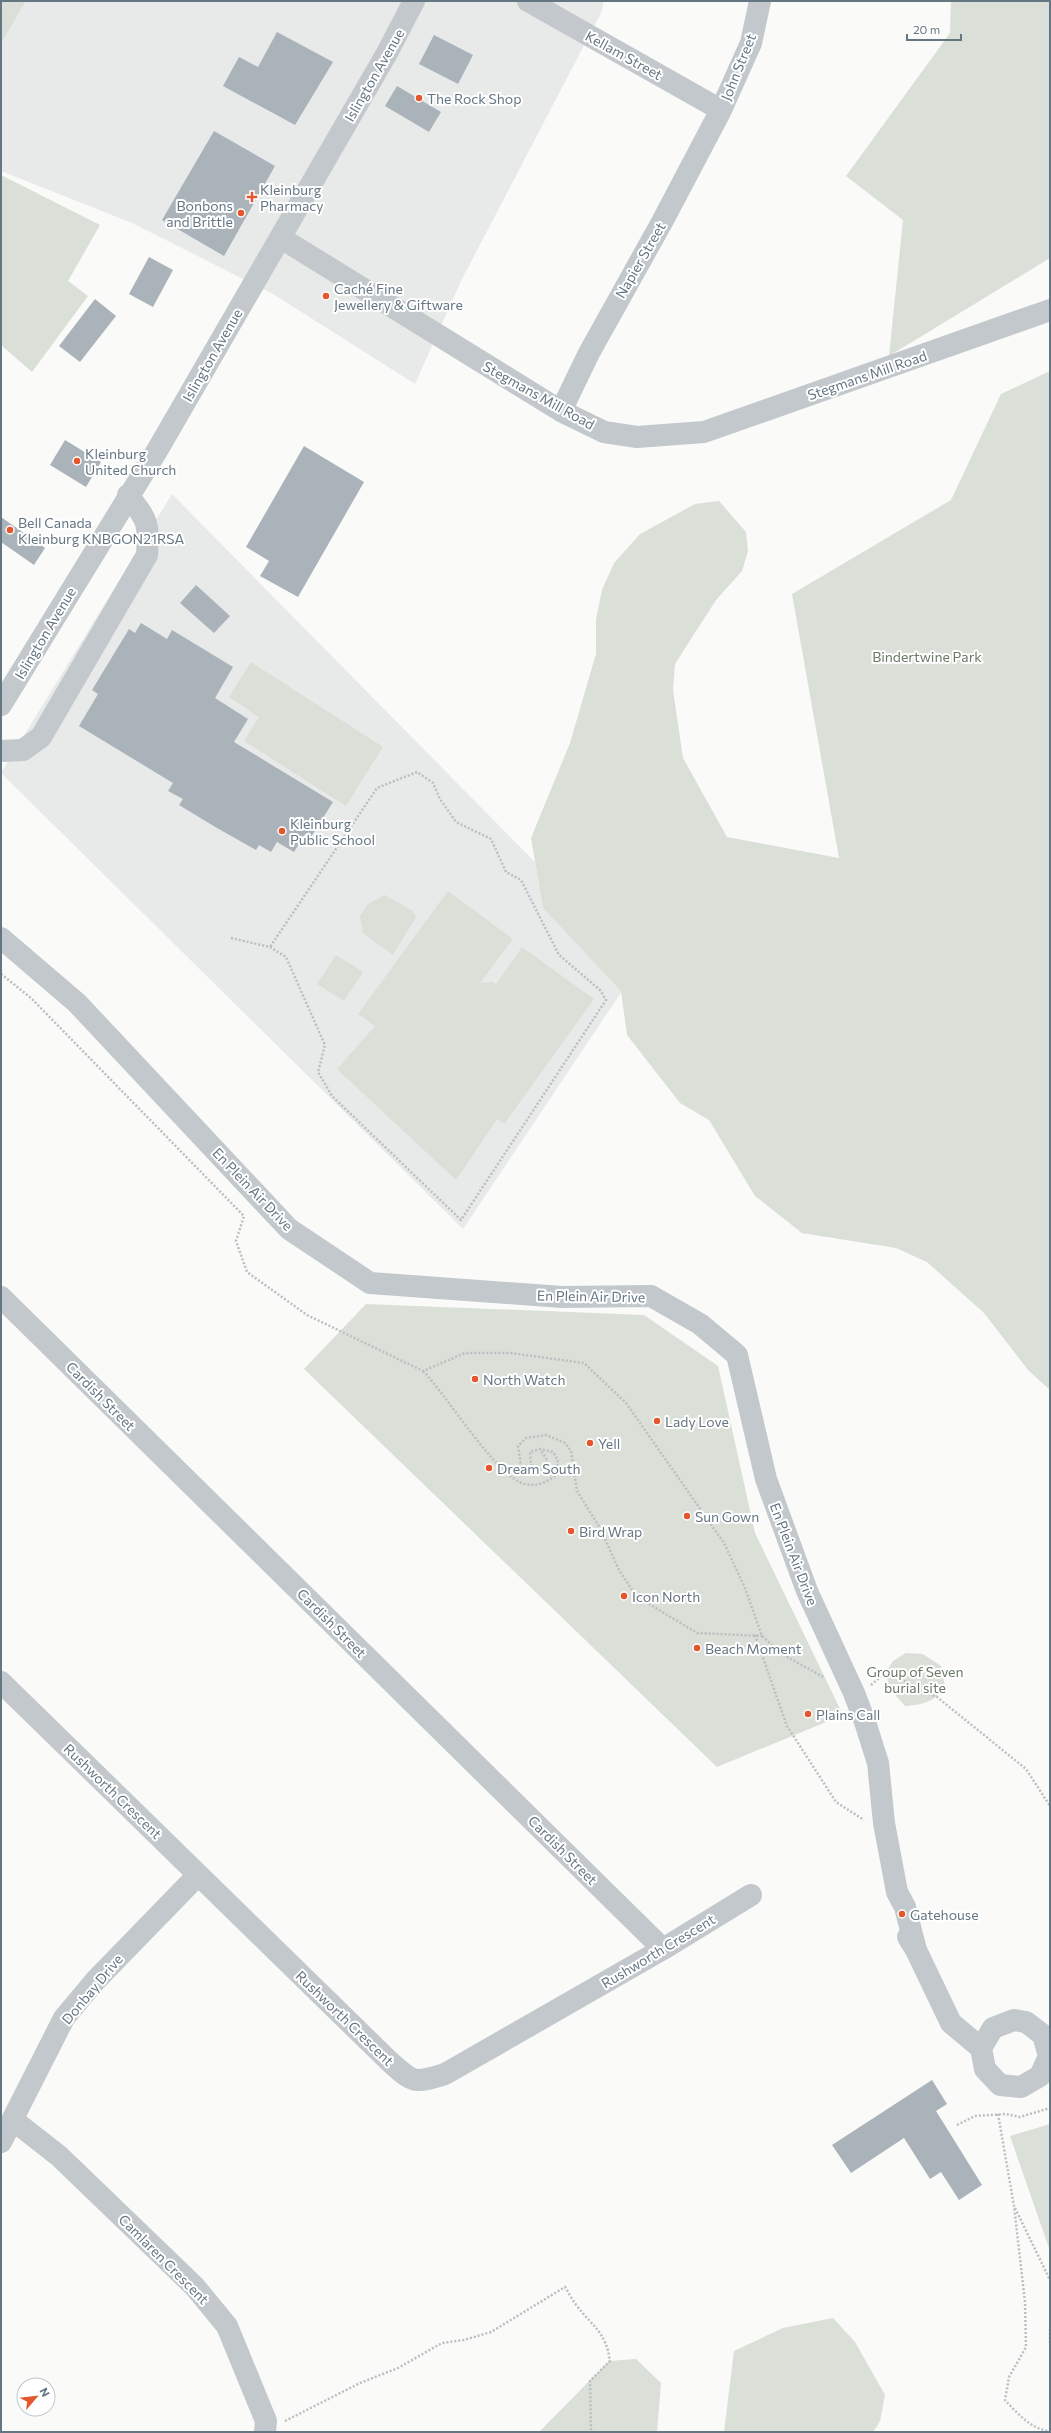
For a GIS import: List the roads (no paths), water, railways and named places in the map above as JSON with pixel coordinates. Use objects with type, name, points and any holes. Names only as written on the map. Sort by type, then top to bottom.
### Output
[{"type":"street","name":"Islington Avenue","points":[[1,705],[281,238],[387,53],[414,1]]},
{"type":"street","name":"Kellam Street","points":[[528,1],[721,110]]},
{"type":"street","name":"John Street","points":[[721,110],[751,43],[760,1]]},
{"type":"street","name":"Napier Street","points":[[561,411],[589,353],[662,222],[721,110]]},
{"type":"street","name":"Stegmans Mill Road","points":[[281,238],[561,411],[604,432],[637,436],[704,432],[1050,310]]},
{"type":"street","points":[[1,751],[23,750],[41,738],[147,555],[149,528],[142,513],[128,495]]},
{"type":"street","name":"En Plein Air Drive","points":[[1,938],[77,1003],[288,1229],[370,1283],[562,1297],[651,1296],[700,1324],[737,1355],[766,1479],[807,1591],[854,1693],[878,1763],[886,1835],[897,1892],[905,1906],[916,1950],[951,2023],[981,2048]]},
{"type":"street","name":"Cardish Street","points":[[1,1297],[663,1949]]},
{"type":"street","name":"Rushworth Crescent","points":[[1,1682],[389,2061],[404,2075],[420,2082],[445,2074],[663,1949],[751,1895]]},
{"type":"street","name":"Donbay Drive","points":[[1,2142],[64,2018],[95,1981],[198,1875]]},
{"type":"street","name":"Camlaren Crescent","points":[[13,2120],[59,2156],[178,2270],[195,2287],[227,2326],[266,2421],[265,2432]]},
{"type":"place","name":"The Rock Shop","points":[[419,98]]},
{"type":"place","name":"Kleinburg Pharmacy","points":[[252,197]]},
{"type":"place","name":"Bonbons and Brittle","points":[[241,213]]},
{"type":"place","name":"Caché Fine Jewellery & Giftware","points":[[326,296]]},
{"type":"place","name":"Kleinburg United Church","points":[[77,461]]},
{"type":"place","name":"Bell Canada Kleinburg KNBGON21RSA","points":[[10,530]]},
{"type":"place","name":"Kleinburg Public School","points":[[282,831]]},
{"type":"place","name":"North Watch","points":[[475,1379]]},
{"type":"place","name":"Lady Love","points":[[657,1421]]},
{"type":"place","name":"Yell","points":[[590,1443]]},
{"type":"place","name":"Dream South","points":[[489,1468]]},
{"type":"place","name":"Sun Gown","points":[[687,1516]]},
{"type":"place","name":"Bird Wrap","points":[[571,1531]]},
{"type":"place","name":"Icon North","points":[[624,1596]]},
{"type":"place","name":"Beach Moment","points":[[697,1648]]},
{"type":"place","name":"Plains Call","points":[[808,1714]]},
{"type":"place","name":"Gatehouse","points":[[902,1914]]},
{"type":"park label","name":"Bindertwine Park","points":[[927,656]]},
{"type":"park label","name":"Group of Seven burial site","points":[[915,1680]]}]
